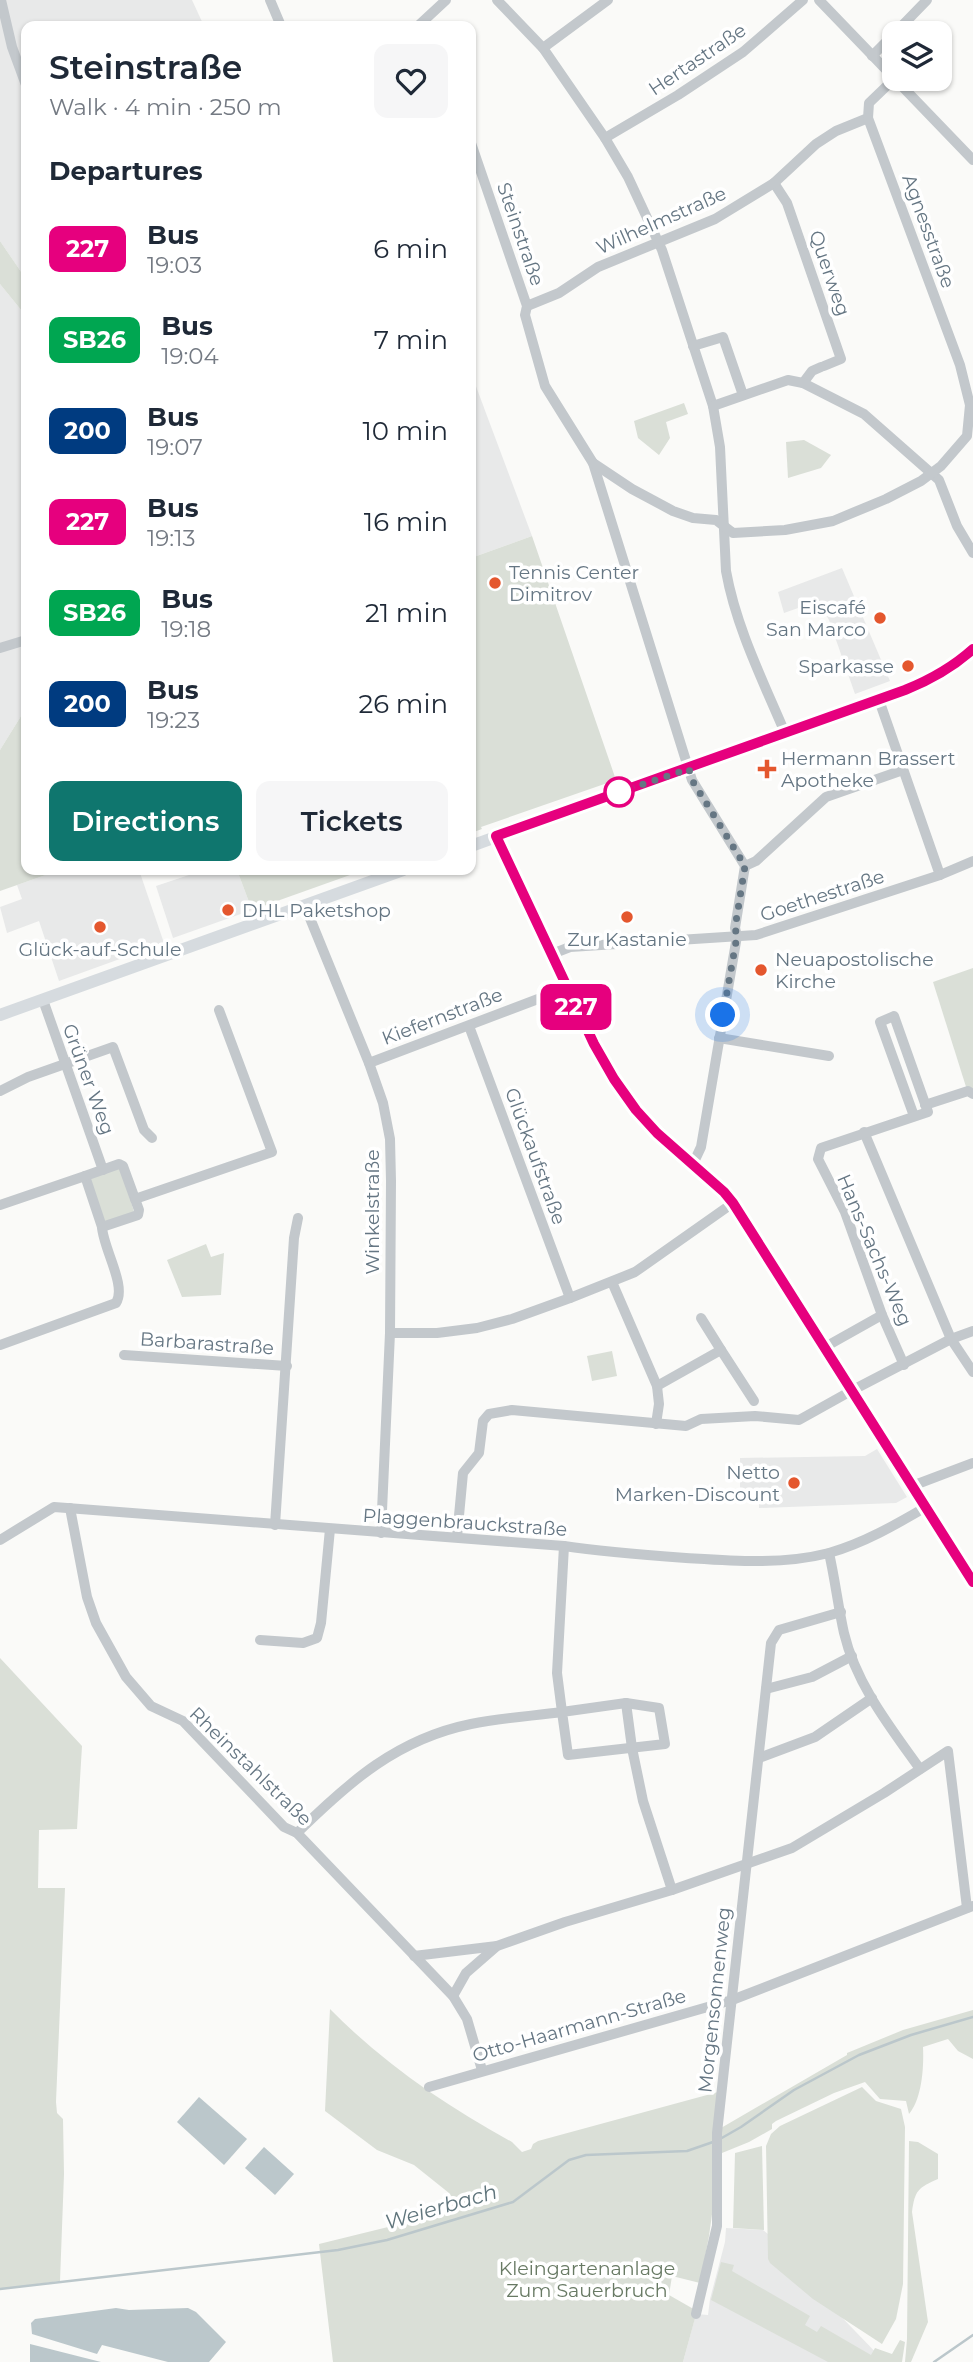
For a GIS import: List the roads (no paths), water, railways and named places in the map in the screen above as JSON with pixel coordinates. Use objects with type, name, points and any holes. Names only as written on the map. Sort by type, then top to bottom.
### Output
[{"type":"main road","points":[[476,844],[689,769],[928,680],[973,649]]},
{"type":"main road","points":[[0,1015],[389,875]]},
{"type":"street","points":[[1,0],[21,71]]},
{"type":"street","points":[[270,0],[279,21]]},
{"type":"street","points":[[424,21],[446,0]]},
{"type":"street","points":[[497,0],[543,48],[605,138],[628,177],[658,242],[713,406],[720,447],[729,590],[755,663],[785,733]]},
{"type":"street","points":[[543,48],[608,0]]},
{"type":"street","name":"Hertastraße","points":[[605,138],[678,95],[743,52],[803,0]]},
{"type":"street","points":[[819,0],[882,66]]},
{"type":"street","points":[[906,21],[928,0]]},
{"type":"street","points":[[872,56],[882,46]]},
{"type":"street","points":[[868,118],[869,103],[882,91]]},
{"type":"street","points":[[906,91],[973,160]]},
{"type":"street","name":"Wilhelmstraße","points":[[527,306],[559,293],[598,267],[715,219],[774,184],[816,144],[836,131],[868,118]]},
{"type":"street","name":"Agnesstraße","points":[[593,463],[662,506],[693,518],[716,520],[733,533],[785,530],[833,521],[886,499],[931,474],[967,436],[970,405],[960,365],[868,118]]},
{"type":"street","name":"Steinstraße","points":[[476,158],[527,306],[525,316],[545,386],[593,463],[692,780],[745,866]]},
{"type":"street","name":"Querweg","points":[[774,184],[787,203],[841,359],[812,371],[803,383]]},
{"type":"street","points":[[693,346],[723,337],[743,395]]},
{"type":"street","points":[[713,406],[788,380],[803,383],[864,414],[939,480],[957,526],[973,553]]},
{"type":"street","points":[[0,648],[21,642]]},
{"type":"street","points":[[879,699],[940,875]]},
{"type":"street","points":[[693,1164],[701,1147],[737,936],[735,928],[745,866],[756,861],[825,797],[903,770]]},
{"type":"street","points":[[496,836],[594,1044],[614,1079],[636,1110],[657,1133],[733,1203],[973,1581]]},
{"type":"street","name":"Goethestraße","points":[[552,954],[570,947],[763,933],[940,875],[973,861]]},
{"type":"street","name":"Winkelstraße","points":[[305,906],[369,1063],[383,1102],[390,1139],[390,1333],[381,1533]]},
{"type":"street","name":"Kiefernstraße","points":[[369,1063],[567,988]]},
{"type":"street","name":"Grüner Weg","points":[[43,1000],[103,1170]]},
{"type":"street","points":[[135,1199],[272,1152],[219,1010]]},
{"type":"street","points":[[914,1116],[880,1022],[894,1016],[927,1108]]},
{"type":"street","name":"Glückaufstraße","points":[[469,1026],[570,1298]]},
{"type":"street","points":[[719,1038],[829,1056]]},
{"type":"street","points":[[0,1091],[28,1077],[113,1047],[144,1130],[152,1138]]},
{"type":"street","points":[[973,1094],[968,1091],[914,1116],[864,1132],[951,1339],[973,1372]]},
{"type":"street","name":"Hans-Sachs-Weg","points":[[864,1132],[821,1148],[818,1163],[845,1212],[882,1315],[904,1364]]},
{"type":"street","points":[[0,1205],[119,1164],[123,1166],[139,1210],[138,1215],[102,1227]]},
{"type":"street","points":[[0,1345],[116,1303],[119,1299],[120,1289],[85,1176]]},
{"type":"street","points":[[390,1333],[437,1333],[477,1328],[512,1319],[570,1298],[635,1272],[733,1203]]},
{"type":"street","name":"Barbarastraße","points":[[275,1524],[294,1238],[298,1218]]},
{"type":"street","points":[[281,1237],[294,1238]]},
{"type":"street","points":[[612,1282],[657,1386],[660,1404],[656,1424]]},
{"type":"street","points":[[825,1347],[882,1315]]},
{"type":"street","points":[[701,1318],[754,1401]]},
{"type":"street","points":[[457,1537],[465,1469],[479,1453],[483,1421],[489,1414],[512,1410],[686,1426],[701,1419],[755,1416],[799,1420],[951,1339],[973,1331]]},
{"type":"street","points":[[657,1386],[721,1350]]},
{"type":"street","name":"Barbarastraße","points":[[124,1355],[287,1366]]},
{"type":"street","points":[[912,1486],[973,1463]]},
{"type":"street","name":"Plaggenbrauckstraße","points":[[0,1540],[54,1507],[457,1537],[605,1552],[738,1561],[782,1561],[829,1553],[877,1535],[926,1507]]},
{"type":"street","name":"Rheinstahlstraße","points":[[70,1508],[87,1597],[96,1623],[127,1677],[151,1706],[183,1721],[285,1827],[296,1833],[453,1996],[467,2020],[482,2070]]},
{"type":"street","points":[[260,1640],[303,1643],[317,1638],[321,1623],[330,1529]]},
{"type":"street","points":[[296,1833],[344,1787],[386,1758],[442,1732],[471,1724],[562,1712],[626,1703],[659,1707],[665,1744],[568,1755],[562,1712],[557,1673],[564,1546]]},
{"type":"street","points":[[829,1553],[844,1633],[852,1656],[880,1714],[920,1769]]},
{"type":"street","name":"Morgensonnenweg","points":[[696,2314],[717,2226],[717,2133],[771,1643],[779,1630],[841,1612]]},
{"type":"street","points":[[766,1689],[812,1677],[852,1656]]},
{"type":"street","points":[[759,1758],[815,1737],[872,1698]]},
{"type":"street","points":[[626,1703],[643,1801],[672,1890]]},
{"type":"street","points":[[414,1956],[496,1946],[672,1890],[792,1848],[948,1751],[970,1907]]},
{"type":"street","name":"Otto-Haarmann-Straße","points":[[429,2087],[732,2000],[970,1907]]},
{"type":"street","points":[[453,1996],[466,1973],[496,1946]]},
{"type":"waterway","name":"Weierbach","points":[[720,2139],[794,2090],[859,2055],[911,2035],[973,2017]]},
{"type":"waterway","name":"Weierbach","points":[[0,2289],[338,2250],[387,2240],[513,2202],[569,2160],[586,2155],[687,2151],[713,2142]]},
{"type":"waterway","points":[[934,2362],[973,2335]]},
{"type":"place","name":"Tennis Center Dimitrov","points":[[495,583]]},
{"type":"place","name":"Eiscafé San Marco","points":[[880,618]]},
{"type":"place","name":"Sparkasse","points":[[908,666]]},
{"type":"place","name":"Hermann Brassert Apotheke","points":[[767,769]]},
{"type":"place","name":"DHL Paketshop","points":[[228,910]]},
{"type":"place","name":"Zur Kastanie","points":[[627,917]]},
{"type":"place","name":"Glück-auf-Schule","points":[[100,927]]},
{"type":"place","name":"Neuapostolische Kirche","points":[[761,970]]},
{"type":"place","name":"Netto Marken-Discount","points":[[794,1483]]},
{"type":"park label","name":"Kleingartenanlage Zum Sauerbruch","points":[[587,2279]]}]
